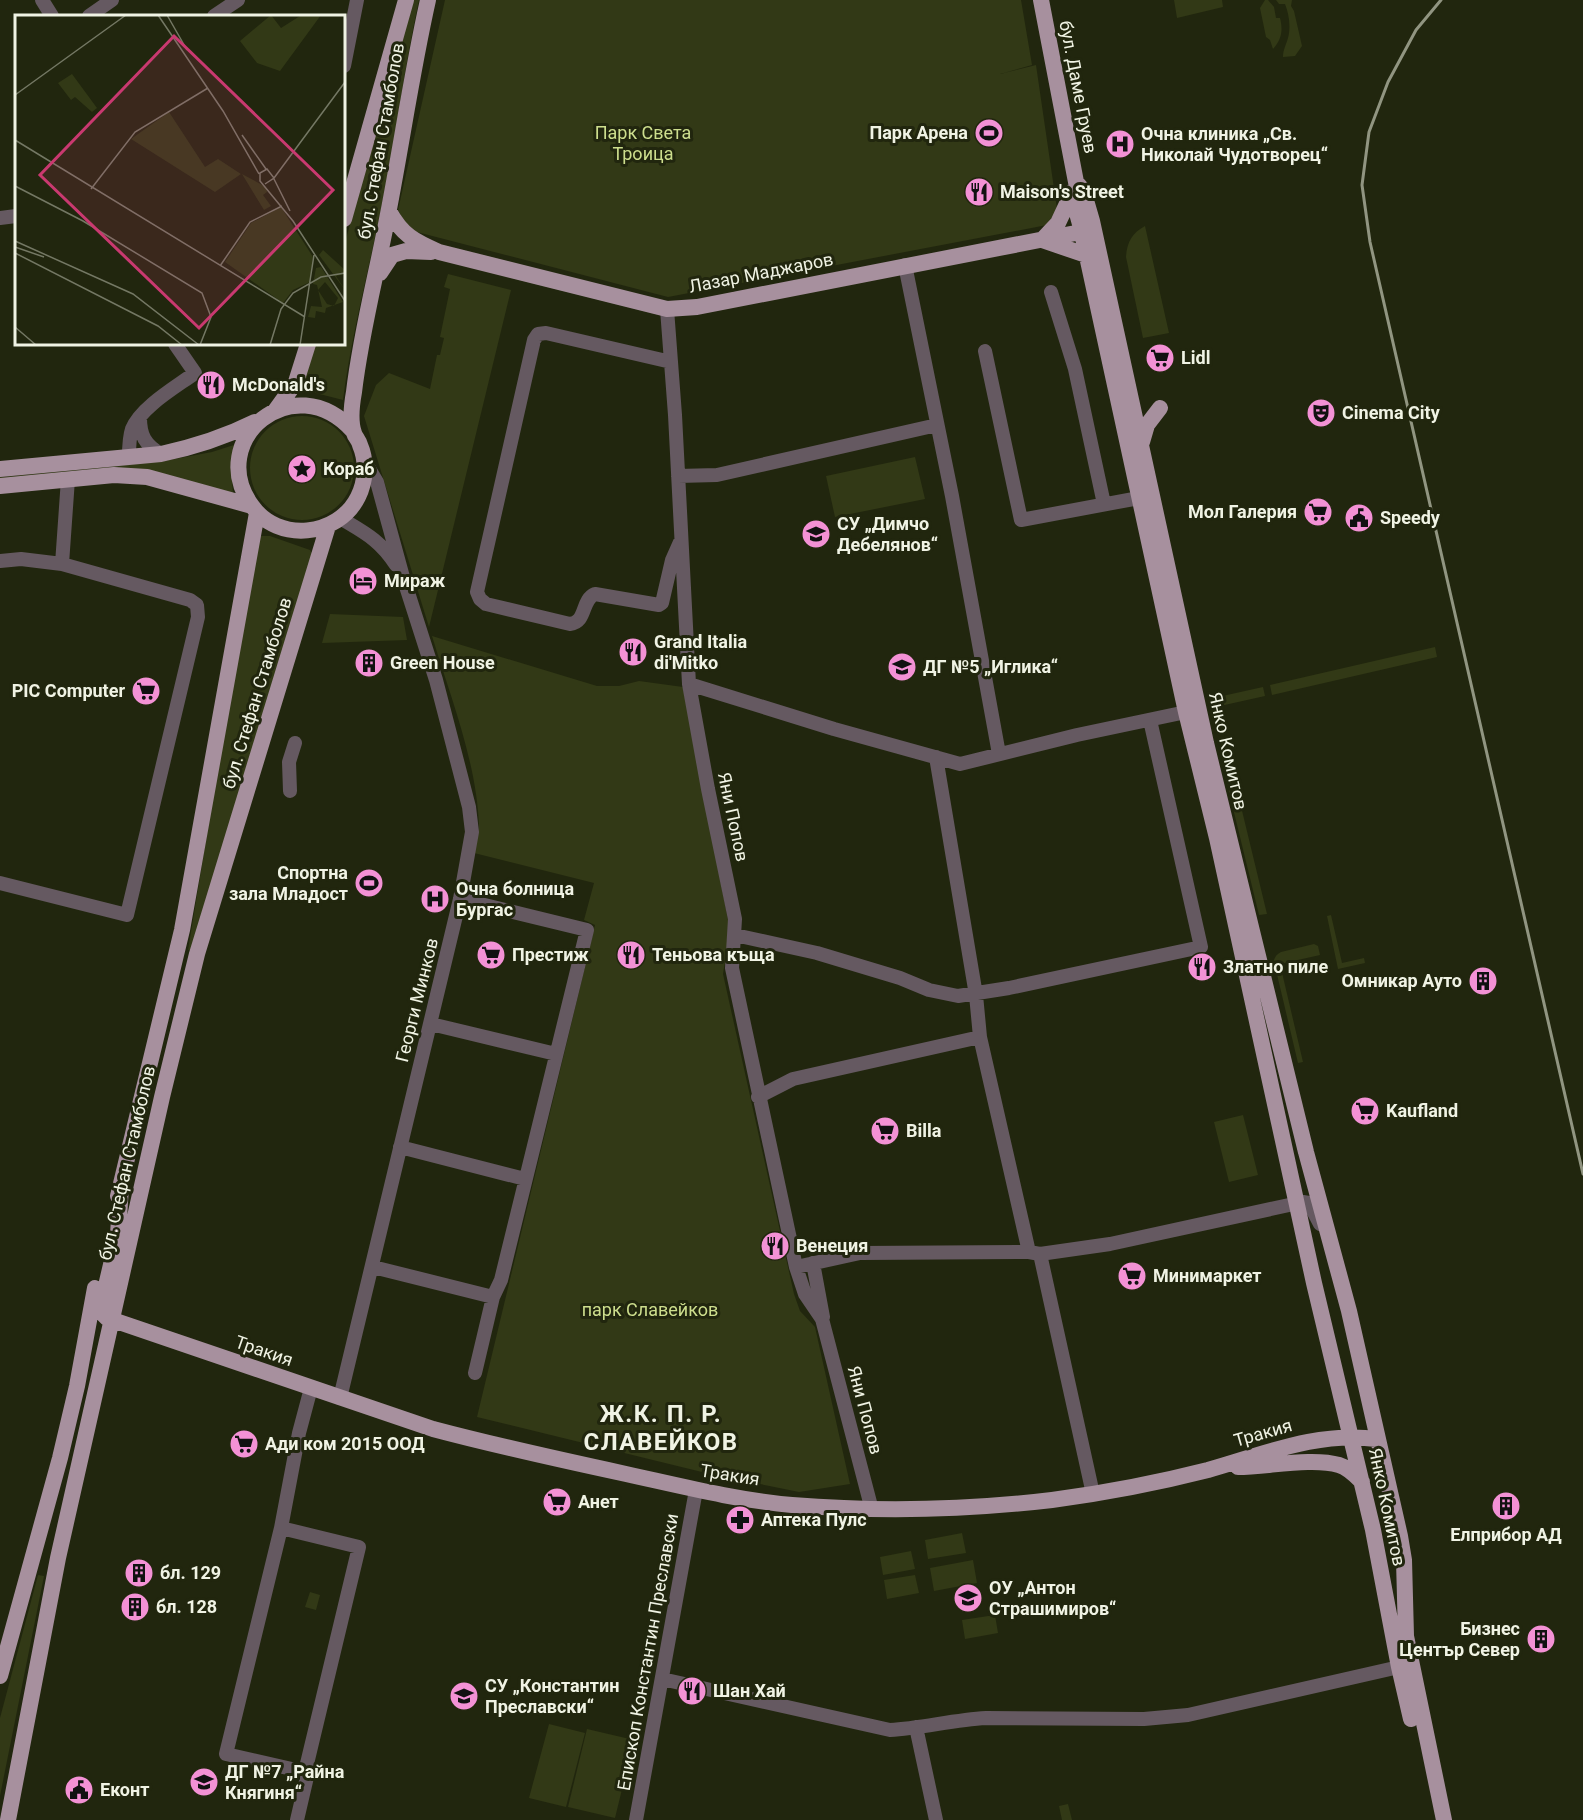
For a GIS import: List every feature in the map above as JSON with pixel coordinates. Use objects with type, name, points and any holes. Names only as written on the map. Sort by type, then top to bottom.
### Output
[{"type":"main road","name":"бул. Стефан Стамболов","points":[[345,215],[405,0]]},
{"type":"main road","name":"бул. Стефан Стамболов","points":[[353,431],[353,394],[389,211],[414,61],[428,0]]},
{"type":"main road","name":"бул. Даме Груев","points":[[1041,0],[1074,188],[1083,190],[1088,231],[1086,255]]},
{"type":"main road","points":[[1074,188],[1056,226],[1042,240],[1086,255]]},
{"type":"main road","name":"Лазар Маджаров","points":[[389,211],[404,233],[415,242],[439,252],[667,309],[697,307],[1088,231]]},
{"type":"main road","name":"бул. Даме Груев","points":[[1088,231],[1104,276]]},
{"type":"main road","name":"Лазар Маджаров","points":[[374,284],[392,255],[406,251],[439,252]]},
{"type":"main road","name":"Янко Комитов","points":[[1086,255],[1129,416],[1141,443],[1206,743],[1341,1282],[1377,1438],[1402,1548],[1406,1636],[1412,1674],[1444,1820]]},
{"type":"main road","name":"Янко Комитов","points":[[1104,276],[1129,416],[1139,498],[1186,712],[1217,838],[1314,1283],[1375,1539],[1399,1666],[1434,1820]]},
{"type":"main road","points":[[0,470],[161,454],[185,449],[232,434],[269,414],[299,405],[323,409],[335,414],[353,431],[360,445],[364,460],[363,486],[354,504],[334,522],[314,530],[298,531],[269,522],[254,509],[244,494],[240,481],[239,466],[246,439],[254,427],[269,414],[296,382],[308,345]]},
{"type":"main road","points":[[1141,443],[1147,425],[1160,408]]},
{"type":"main road","points":[[0,486],[114,474],[147,477],[254,509]]},
{"type":"main road","name":"бул. Стефан Стамболов","points":[[0,1676],[56,1475],[77,1386],[93,1296],[182,930],[254,509]]},
{"type":"main road","name":"бул. Стефан Стамболов","points":[[8,1820],[58,1558],[197,954],[334,522]]},
{"type":"main road","points":[[111,1320],[104,1316],[101,1308],[118,1235],[121,1186]]},
{"type":"main road","points":[[1314,1283],[1325,1290],[1335,1288],[1341,1282]]},
{"type":"main road","name":"Тракия","points":[[111,1320],[433,1429],[489,1444],[696,1490],[790,1504],[872,1510],[987,1506],[1124,1490],[1219,1467],[1276,1448],[1318,1439],[1353,1443]]},
{"type":"main road","points":[[1318,1439],[1334,1425],[1344,1402]]},
{"type":"main road","points":[[1307,1463],[1353,1443],[1377,1438]]},
{"type":"main road","points":[[1307,1463],[1337,1464],[1352,1472],[1362,1483]]},
{"type":"main road","name":"Тракия","points":[[1219,1467],[1307,1463]]},
{"type":"street","points":[[42,0],[51,15]]},
{"type":"street","points":[[90,15],[112,0]]},
{"type":"street","points":[[216,15],[238,0]]},
{"type":"street","points":[[345,61],[357,0]]},
{"type":"street","points":[[0,218],[15,216]]},
{"type":"street","points":[[905,265],[999,754]]},
{"type":"street","points":[[1051,292],[1075,369],[1104,504]]},
{"type":"street","name":"Яни Попов","points":[[667,309],[689,684],[735,919],[732,968],[796,1267],[805,1294],[822,1319]]},
{"type":"street","points":[[671,362],[546,333],[538,334],[534,340],[477,591],[480,599],[486,604],[570,624],[580,619],[588,598],[595,594],[659,605],[662,603],[672,560],[682,537]]},
{"type":"street","points":[[129,457],[133,427],[147,408],[195,373],[176,345]]},
{"type":"street","points":[[985,351],[1021,520],[1139,498]]},
{"type":"street","points":[[140,418],[141,432],[146,444],[161,454]]},
{"type":"street","points":[[678,476],[717,475],[937,425]]},
{"type":"street","name":"Георги Минков","points":[[340,1398],[431,1024],[460,899],[472,832],[469,807],[436,680],[403,577],[377,482],[364,460]]},
{"type":"street","points":[[62,564],[68,479]]},
{"type":"street","name":"Георги Минков","points":[[334,522],[376,540],[386,550],[403,577]]},
{"type":"street","points":[[0,561],[21,559],[62,564],[190,600],[197,605],[198,617],[127,915],[0,883]]},
{"type":"street","points":[[689,684],[834,729],[960,764],[1186,712]]},
{"type":"street","points":[[735,935],[817,953],[900,978],[929,990],[958,996],[1201,947],[1150,720]]},
{"type":"street","points":[[290,791],[289,762],[295,743]]},
{"type":"street","points":[[936,757],[976,994],[980,1037],[1035,1253],[1092,1494]]},
{"type":"street","points":[[460,899],[587,930],[501,1280],[493,1297],[475,1373]]},
{"type":"street","points":[[431,1024],[556,1054]]},
{"type":"street","points":[[758,1097],[793,1079],[980,1037]]},
{"type":"street","points":[[400,1147],[525,1179]]},
{"type":"street","name":"Янко Комитов","points":[[1297,1204],[1309,1203],[1319,1223],[1327,1232]]},
{"type":"street","points":[[796,1267],[860,1253],[1035,1253],[1110,1244],[1297,1204]]},
{"type":"street","name":"Яни Попов","points":[[813,1263],[822,1305],[822,1319],[872,1510]]},
{"type":"street","points":[[373,1267],[493,1297]]},
{"type":"street","points":[[305,1772],[226,1754],[281,1528],[298,1433],[311,1388]]},
{"type":"street","name":"Епископ Константин Преславски","points":[[636,1820],[696,1490]]},
{"type":"street","points":[[281,1528],[359,1547],[305,1772],[307,1777],[297,1820]]},
{"type":"street","points":[[662,1679],[890,1731],[964,1719],[1144,1719],[1188,1715],[1399,1666]]},
{"type":"street","points":[[916,1727],[936,1820]]},
{"type":"green space","points":[[413,0],[419,0],[389,170],[351,348],[343,400],[300,389],[315,345],[345,345],[345,242]]},
{"type":"green space","name":"Парк Света Троица","points":[[445,0],[1021,0],[1032,65],[1000,74],[1036,65],[1057,209],[1047,225],[668,297],[413,231],[407,228],[398,210]]},
{"type":"green space","points":[[1174,0],[1222,0],[1223,7],[1177,18]]},
{"type":"green space","points":[[1265,0],[1268,0],[1274,7],[1276,18],[1280,18],[1281,22],[1280,38],[1273,49],[1270,40],[1266,37],[1260,8]]},
{"type":"green space","points":[[1276,0],[1292,0],[1291,6],[1302,46],[1295,56],[1283,57],[1289,34],[1288,12],[1285,4],[1279,4]]},
{"type":"green space","points":[[1145,226],[1169,333],[1143,338],[1126,257],[1131,239]]},
{"type":"green space","points":[[448,274],[511,290],[429,627],[364,416],[376,385],[389,373],[430,389],[437,355],[440,355],[444,338],[440,337],[450,289],[444,287]]},
{"type":"green space","points":[[302,416],[322,420],[339,431],[350,448],[354,468],[350,488],[339,505],[322,516],[302,520],[282,516],[265,505],[254,488],[250,468],[254,448],[265,431],[282,420]]},
{"type":"green space","points":[[237,444],[232,472],[234,501],[192,483],[0,480],[0,477],[164,461],[212,452]]},
{"type":"green space","points":[[915,457],[925,499],[835,517],[826,476]]},
{"type":"green space","points":[[261,536],[270,536],[310,550],[313,555],[191,950],[188,950],[255,541]]},
{"type":"green space","points":[[330,614],[403,617],[407,640],[322,643]]},
{"type":"green space","name":"парк Славейков","points":[[432,636],[597,686],[619,686],[639,681],[683,687],[730,930],[723,974],[794,1294],[800,1311],[815,1327],[850,1484],[799,1492],[706,1473],[477,1417],[595,925],[584,920],[594,883],[474,853],[479,826],[473,778],[468,754]]},
{"type":"green space","points":[[1435,647],[1437,657],[1272,695],[1270,685]]},
{"type":"green space","points":[[1263,687],[1265,696],[1220,706],[1218,697]]},
{"type":"green space","points":[[1230,761],[1267,914],[1259,915],[1222,763]]},
{"type":"green space","points":[[1331,915],[1342,963],[1364,958],[1365,963],[1338,969],[1327,916]]},
{"type":"green space","points":[[1314,944],[1318,946],[1320,955],[1280,964],[1303,1062],[1298,1063],[1273,965],[1277,954]]},
{"type":"green space","points":[[1243,1115],[1258,1175],[1229,1182],[1214,1122]]},
{"type":"green space","points":[[962,1533],[966,1553],[928,1559],[925,1540]]},
{"type":"green space","points":[[911,1551],[915,1569],[883,1575],[880,1557]]},
{"type":"green space","points":[[973,1560],[977,1583],[934,1591],[930,1568]]},
{"type":"green space","points":[[38,1575],[44,1576],[0,1796],[0,1718]]},
{"type":"green space","points":[[915,1575],[919,1593],[887,1599],[884,1580]]},
{"type":"green space","points":[[310,1592],[320,1595],[316,1610],[305,1607]]},
{"type":"green space","points":[[995,1615],[998,1633],[965,1639],[962,1620]]},
{"type":"green space","points":[[549,1724],[585,1733],[566,1807],[529,1798]]},
{"type":"green space","points":[[587,1729],[634,1740],[615,1818],[568,1807]]},
{"type":"green space","points":[[1068,1804],[1072,1820],[1062,1820],[1059,1806]]},
{"type":"railway","points":[[1441,0],[1416,30],[1388,82],[1369,132],[1362,185],[1370,242],[1583,1174]]},
{"type":"place","name":"Парк Арена","points":[[989,133]]},
{"type":"place","name":"Oчна клиника „Св. Николай Чудотворец“","points":[[1120,144]]},
{"type":"place","name":"Maison's Street","points":[[979,192]]},
{"type":"place","name":"Lidl","points":[[1160,358]]},
{"type":"place","name":"McDonald's","points":[[211,385]]},
{"type":"place","name":"Cinema City","points":[[1321,413]]},
{"type":"place","name":"Кораб","points":[[302,469]]},
{"type":"place","name":"Мол Галерия","points":[[1318,512]]},
{"type":"place","name":"Speedy","points":[[1359,518]]},
{"type":"place","name":"СУ „Димчо Дебелянов“","points":[[816,534]]},
{"type":"place","name":"Мираж","points":[[363,581]]},
{"type":"place","name":"Grand Italia di'Mitko","points":[[633,652]]},
{"type":"place","name":"Green House","points":[[369,663]]},
{"type":"place","name":"ДГ №5 „Иглика“","points":[[902,667]]},
{"type":"place","name":"PIC Computer","points":[[146,691]]},
{"type":"place","name":"Спортна зала Младост","points":[[369,883]]},
{"type":"place","name":"Oчна болница Бургас","points":[[435,899]]},
{"type":"place","name":"Престиж","points":[[491,955]]},
{"type":"place","name":"Теньова къща","points":[[631,955]]},
{"type":"place","name":"Златно пиле","points":[[1202,967]]},
{"type":"place","name":"Омникар Ауто","points":[[1483,981]]},
{"type":"place","name":"Kaufland","points":[[1365,1111]]},
{"type":"place","name":"Billa","points":[[885,1131]]},
{"type":"place","name":"Венеция","points":[[775,1246]]},
{"type":"place","name":"Минимаркет","points":[[1132,1276]]},
{"type":"place","name":"Ади ком 2015 ООД","points":[[244,1444]]},
{"type":"place","name":"Анет","points":[[557,1502]]},
{"type":"place","name":"Елприбор АД","points":[[1506,1506]]},
{"type":"place","name":"Аптека Пулс","points":[[740,1520]]},
{"type":"place","name":"бл. 129","points":[[139,1573]]},
{"type":"place","name":"ОУ „Антон Страшимиров“","points":[[968,1598]]},
{"type":"place","name":"бл. 128","points":[[135,1607]]},
{"type":"place","name":"Бизнес Център Север","points":[[1541,1639]]},
{"type":"place","name":"Шан Хай","points":[[692,1691]]},
{"type":"place","name":"СУ „Константин Преславски“","points":[[464,1696]]},
{"type":"place","name":"ДГ №7 „Райна Княгиня“","points":[[204,1782]]},
{"type":"place","name":"Еконт","points":[[79,1790]]},
{"type":"district","name":"Ж.К. П. Р. СЛАВЕЙКОВ","points":[[661,1428]]}]
